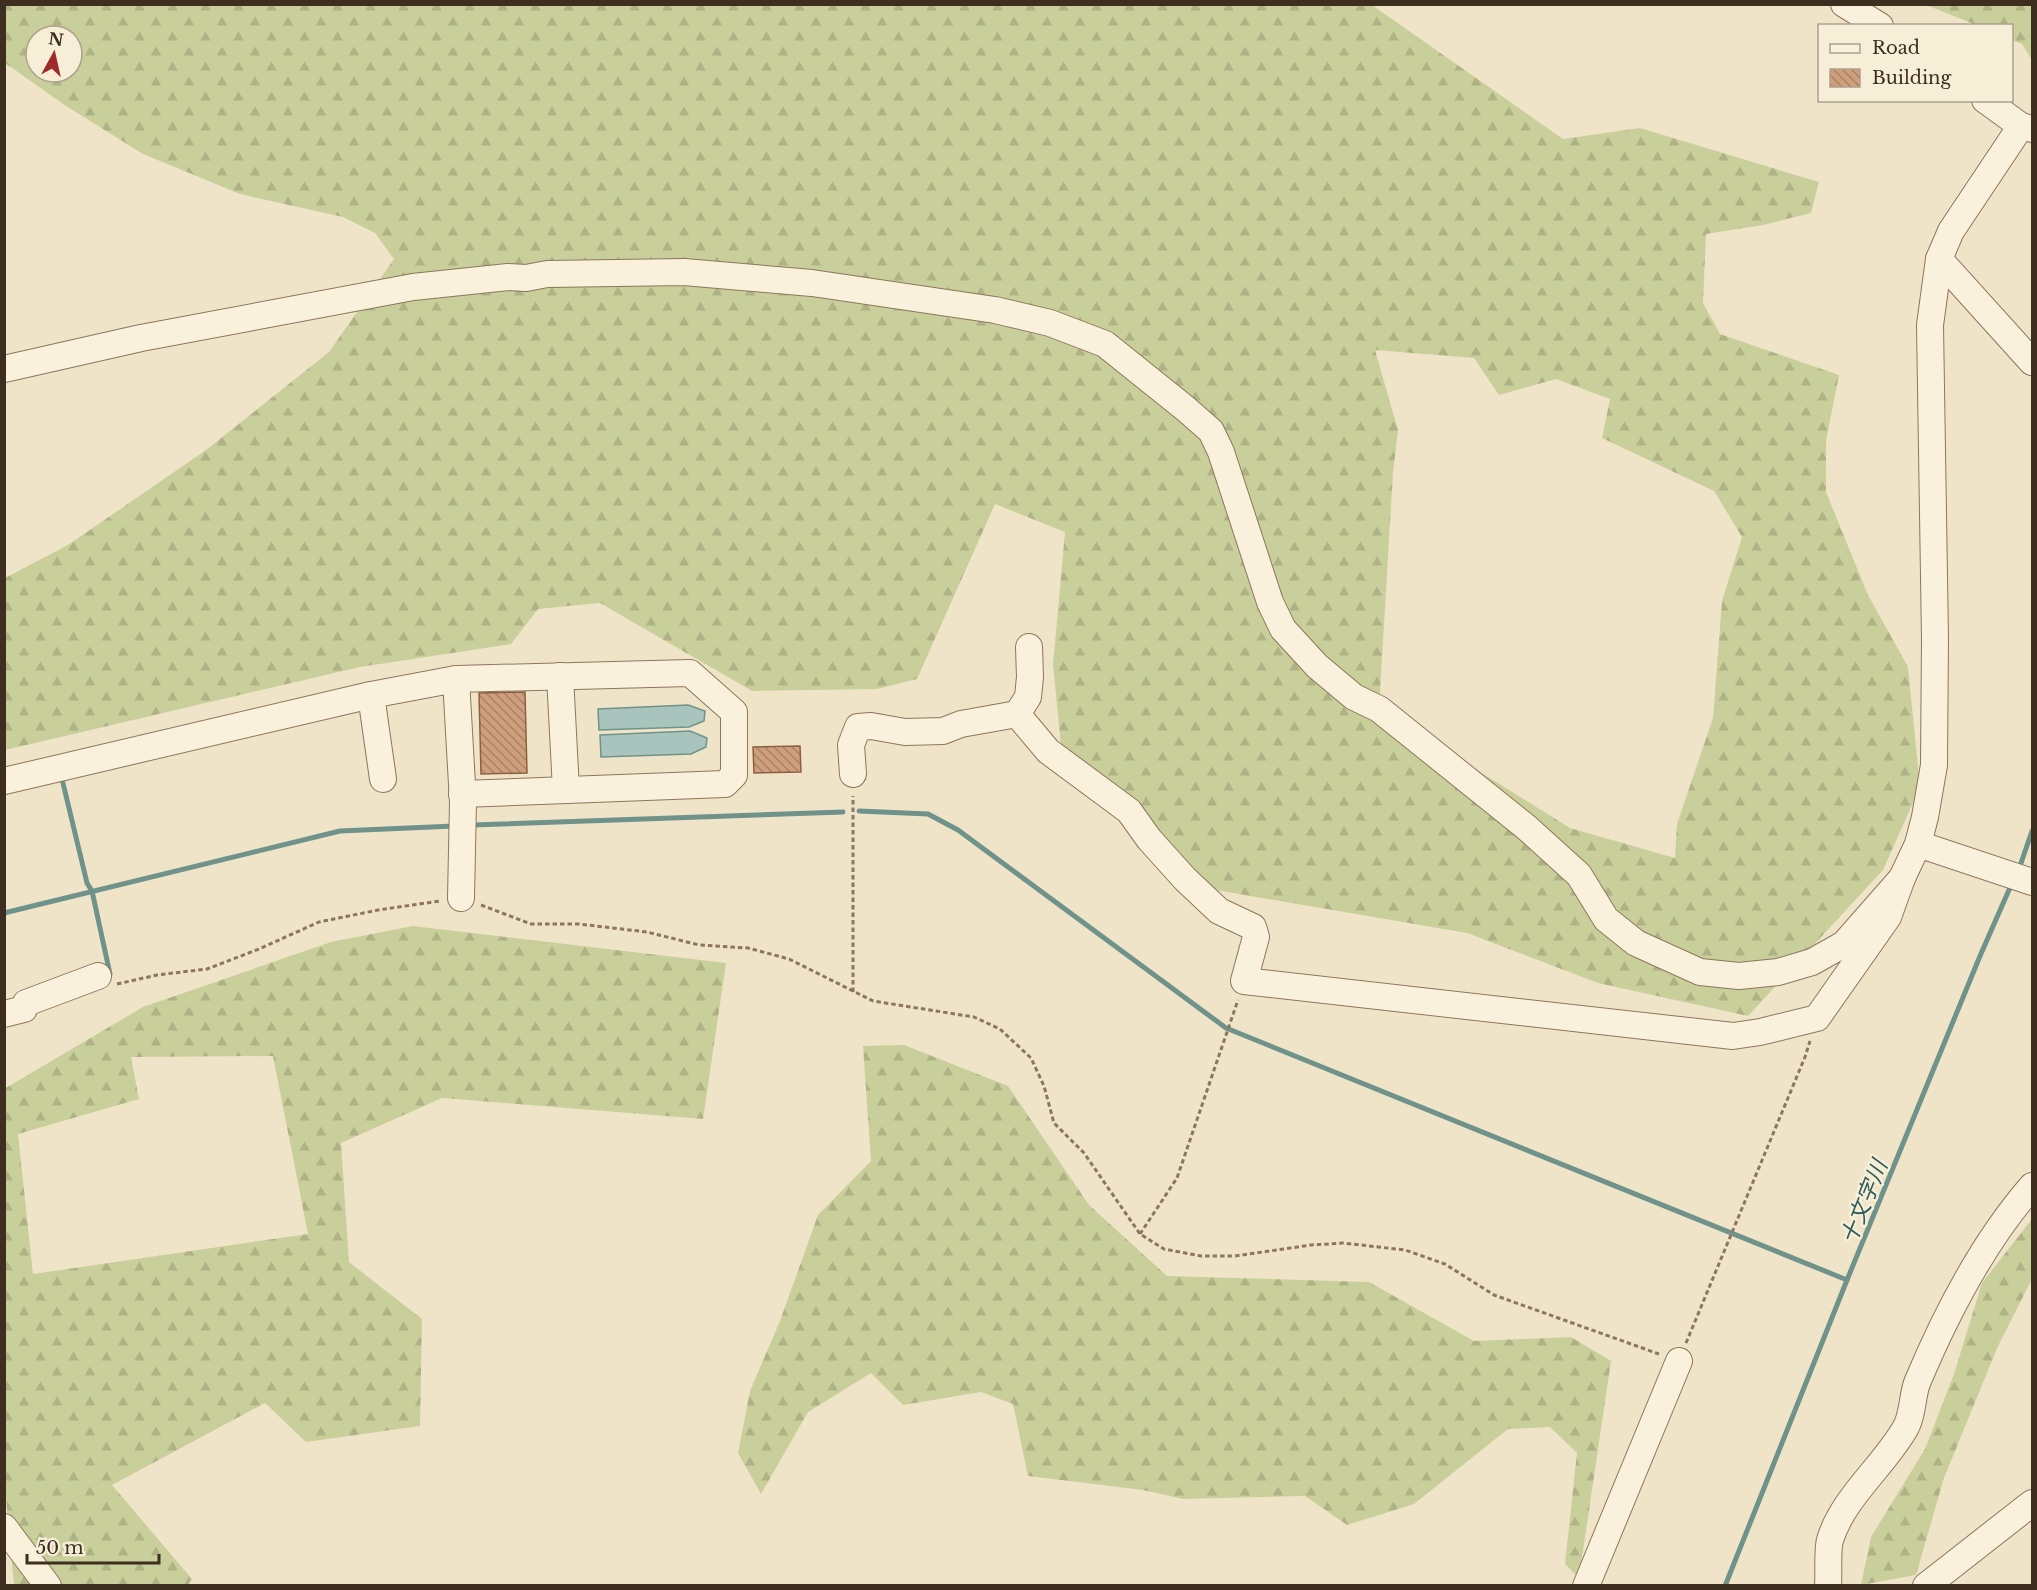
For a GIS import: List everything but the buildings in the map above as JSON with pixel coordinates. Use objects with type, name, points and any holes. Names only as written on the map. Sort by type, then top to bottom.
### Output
[{"type":"street","points":[[1844,4],[1877,24]]},
{"type":"street","points":[[1017,714],[1048,751],[1129,811],[1149,839],[1185,879],[1219,911],[1253,927],[1256,937],[1244,981],[1733,1036],[1760,1032],[1817,1017],[1888,917],[1902,878],[1918,844],[1925,817],[1934,765],[1935,639],[1930,325],[1939,260],[1952,231],[2027,128],[1988,102]]},
{"type":"street","points":[[1939,260],[2032,362]]},
{"type":"street","points":[[4,369],[141,338],[413,287],[508,277],[526,278],[547,274],[684,272],[812,283],[995,310],[1050,323],[1105,344],[1210,431],[1221,452],[1270,602],[1283,629],[1317,666],[1354,697],[1379,709],[1526,827],[1579,875],[1606,919],[1636,943],[1700,972],[1739,976],[1778,972],[1812,962],[1844,944],[1902,878]]},
{"type":"street","points":[[853,774],[851,745],[858,727],[871,726],[905,732],[943,731],[961,724],[1017,714],[1028,697],[1029,647]]},
{"type":"street","points":[[4,781],[371,695],[456,680],[690,673],[734,712],[734,775],[725,784],[462,794]]},
{"type":"street","points":[[560,676],[566,790]]},
{"type":"street","points":[[456,680],[462,794],[461,898]]},
{"type":"street","points":[[371,695],[383,779]]},
{"type":"street","points":[[1918,844],[2032,882]]},
{"type":"street","points":[[4,1014],[24,1009],[26,1003],[105,981]]},
{"type":"street","points":[[1828,1586],[1829,1541],[1844,1510],[1907,1424],[1916,1385],[1949,1315],[1989,1242],[2032,1186]]},
{"type":"street","points":[[1586,1586],[1679,1360]]},
{"type":"street","points":[[1926,1586],[2032,1503]]},
{"type":"street","points":[[4,1527],[48,1586]]},
{"type":"path","points":[[852,992],[853,774]]},
{"type":"path","points":[[105,981],[207,969],[259,950],[319,922],[378,910],[461,898],[531,924],[579,924],[647,932],[699,945],[748,948],[789,959],[873,1001],[974,1017],[1000,1029],[1031,1058],[1044,1086],[1054,1123],[1084,1154],[1140,1234],[1164,1250],[1201,1257],[1234,1256],[1342,1243],[1405,1250],[1445,1264],[1494,1295],[1679,1360],[1805,1057],[1817,1017]]},
{"type":"path","points":[[1140,1234],[1177,1178],[1244,981]]},
{"type":"green space","points":[[5,4],[1372,5],[1563,139],[1640,128],[1819,182],[1811,213],[1763,225],[1706,234],[1703,303],[1720,334],[1839,375],[1826,441],[1826,492],[1868,595],[1908,667],[1920,787],[1883,870],[1748,1016],[1598,983],[1467,933],[1204,888],[1062,755],[1053,665],[1065,532],[995,504],[917,679],[877,689],[752,691],[600,603],[538,609],[511,644],[360,667],[5,750],[5,578],[68,545],[206,450],[329,352],[394,259],[375,233],[343,217],[240,194],[143,154],[35,84],[84,84],[84,24],[24,24],[24,76],[5,63]],"holes":[[[1375,350],[1474,358],[1499,395],[1556,379],[1610,399],[1602,438],[1714,491],[1742,537],[1722,601],[1713,718],[1677,824],[1675,858],[1570,828],[1379,709],[1393,473],[1398,430]]]},
{"type":"green space","points":[[1926,5],[2032,5],[2032,60],[2022,44],[2013,40],[2013,24],[1974,24]]},
{"type":"green space","points":[[413,926],[726,963],[703,1119],[442,1098],[341,1143],[349,1262],[422,1319],[420,1426],[306,1442],[265,1403],[112,1485],[192,1579],[188,1585],[14,1585],[4,1478],[4,1089],[143,1007],[331,942]],"holes":[[[273,1056],[308,1234],[33,1274],[18,1134],[139,1099],[131,1057]]]},
{"type":"green space","points":[[904,1045],[1008,1086],[1089,1205],[1167,1276],[1369,1282],[1474,1341],[1571,1337],[1611,1361],[1579,1578],[1565,1564],[1577,1453],[1550,1427],[1508,1429],[1414,1504],[1347,1525],[1305,1496],[1183,1499],[1143,1490],[1028,1476],[1013,1404],[981,1392],[903,1405],[871,1373],[808,1412],[761,1494],[738,1453],[750,1391],[780,1321],[818,1215],[871,1161],[863,1046]]},
{"type":"green space","points":[[2032,1219],[2032,1279],[1998,1346],[1944,1478],[1916,1575],[1861,1585],[1871,1537],[1925,1449],[1954,1374],[1982,1283]]},
{"type":"water","points":[[688,705],[705,711],[704,721],[689,727],[599,730],[598,709]]},
{"type":"water","points":[[690,731],[707,738],[706,747],[691,754],[601,757],[600,735]]},
{"type":"waterway","points":[[62,779],[87,883],[92,891],[110,974]]},
{"type":"waterway","points":[[859,811],[928,814],[958,830],[1226,1028],[1847,1280]]},
{"type":"waterway","points":[[472,825],[843,812]]},
{"type":"waterway","points":[[4,913],[340,831],[454,826]]},
{"type":"waterway","name":"十文字川","points":[[2019,869],[2032,831]]},
{"type":"waterway","name":"十文字川","points":[[1725,1586],[1847,1280],[2012,883]]}]
